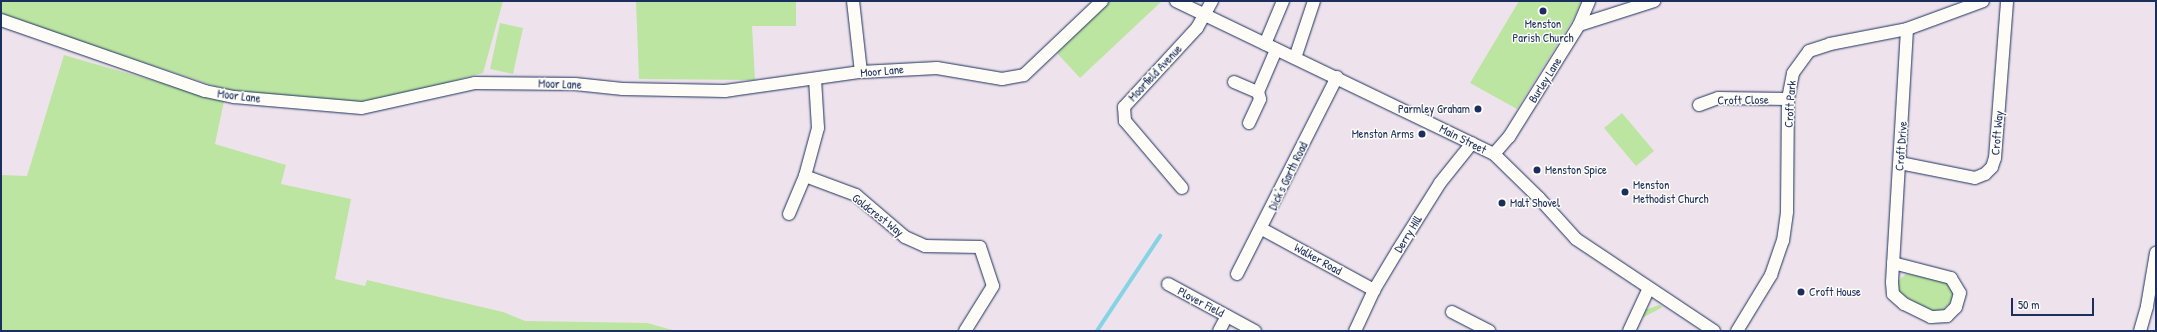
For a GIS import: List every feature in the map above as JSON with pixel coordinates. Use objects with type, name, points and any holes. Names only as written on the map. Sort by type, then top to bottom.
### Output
[{"type":"street","points":[[853,1],[861,72]]},
{"type":"street","name":"Moor Lane","points":[[1,20],[205,91],[234,97],[362,108],[475,83],[575,84],[623,89],[725,91],[861,72],[937,68],[1002,79],[1024,75],[1102,1]]},
{"type":"street","name":"Main Street","points":[[1176,1],[1276,50],[1337,77],[1494,154],[1539,198],[1576,239],[1648,290],[1714,331]]},
{"type":"street","name":"Moorfield Avenue","points":[[1182,188],[1125,121],[1124,107],[1197,28],[1212,1]]},
{"type":"street","points":[[1265,44],[1283,1]]},
{"type":"street","points":[[1295,58],[1314,1]]},
{"type":"street","name":"Burley Lane","points":[[1494,154],[1509,137],[1579,25],[1589,1]]},
{"type":"street","points":[[1579,25],[1654,1]]},
{"type":"street","name":"Croft Park","points":[[1737,331],[1771,275],[1783,241],[1787,211],[1788,99],[1793,73],[1809,51],[1830,44],[1907,29],[1983,1]]},
{"type":"street","name":"Croft Way","points":[[1900,163],[1975,178],[1985,174],[1992,168],[1995,158],[2006,1]]},
{"type":"street","name":"Croft Drive","points":[[1893,263],[1951,278],[1960,293],[1956,307],[1947,316],[1931,317],[1897,299],[1893,294],[1893,263],[1907,29]]},
{"type":"street","points":[[1249,123],[1260,99],[1258,92],[1276,50]]},
{"type":"street","name":"Dick's Garth Road","points":[[1237,274],[1262,229],[1337,77]]},
{"type":"street","points":[[789,214],[806,176],[818,128],[815,79]]},
{"type":"street","points":[[1234,82],[1258,92]]},
{"type":"street","name":"Croft Close","points":[[1699,105],[1718,98],[1788,99]]},
{"type":"street","name":"Derry Hill","points":[[1355,331],[1374,290],[1440,183],[1472,143]]},
{"type":"street","name":"Goldcrest Way","points":[[806,176],[856,195],[905,237],[925,246],[980,247],[993,286],[965,331]]},
{"type":"street","name":"Walker Road","points":[[1262,229],[1374,290]]},
{"type":"street","points":[[2140,331],[2152,307],[2156,253]]},
{"type":"street","name":"Plover Field","points":[[1168,284],[1256,331]]},
{"type":"street","points":[[1628,331],[1648,290]]},
{"type":"street","points":[[1452,312],[1471,327],[1489,331]]},
{"type":"street","points":[[1218,331],[1227,316]]},
{"type":"green space","points":[[1,1],[503,1],[483,73],[356,107],[227,90],[1,15]]},
{"type":"green space","points":[[636,1],[796,1],[796,26],[752,26],[755,80],[639,79]]},
{"type":"green space","points":[[1111,1],[1162,1],[1080,78],[1057,53]]},
{"type":"green space","points":[[1519,1],[1581,1],[1575,16],[1517,109],[1470,83]]},
{"type":"green space","points":[[500,23],[523,28],[513,74],[490,69]]},
{"type":"green space","points":[[64,55],[224,101],[215,144],[286,165],[281,184],[351,199],[335,279],[365,286],[367,280],[503,312],[525,321],[647,323],[676,331],[1,331],[1,175],[27,176]]},
{"type":"green space","points":[[1622,113],[1654,151],[1636,166],[1604,128]]},
{"type":"green space","points":[[1906,274],[1947,280],[1954,293],[1953,301],[1940,312],[1932,312],[1899,293],[1897,282]]},
{"type":"green space","points":[[1659,305],[1663,307],[1642,318],[1645,310]]},
{"type":"waterway","points":[[1097,331],[1160,236]]},
{"type":"place","name":"Menston Parish Church","points":[[1543,11]]},
{"type":"place","name":"Parmley Graham","points":[[1478,109]]},
{"type":"place","name":"Menston Arms","points":[[1422,134]]},
{"type":"place","name":"Menston Spice","points":[[1537,170]]},
{"type":"place","name":"Menston Methodist Church","points":[[1625,192]]},
{"type":"place","name":"Malt Shovel","points":[[1502,203]]},
{"type":"place","name":"Croft House","points":[[1801,292]]}]
